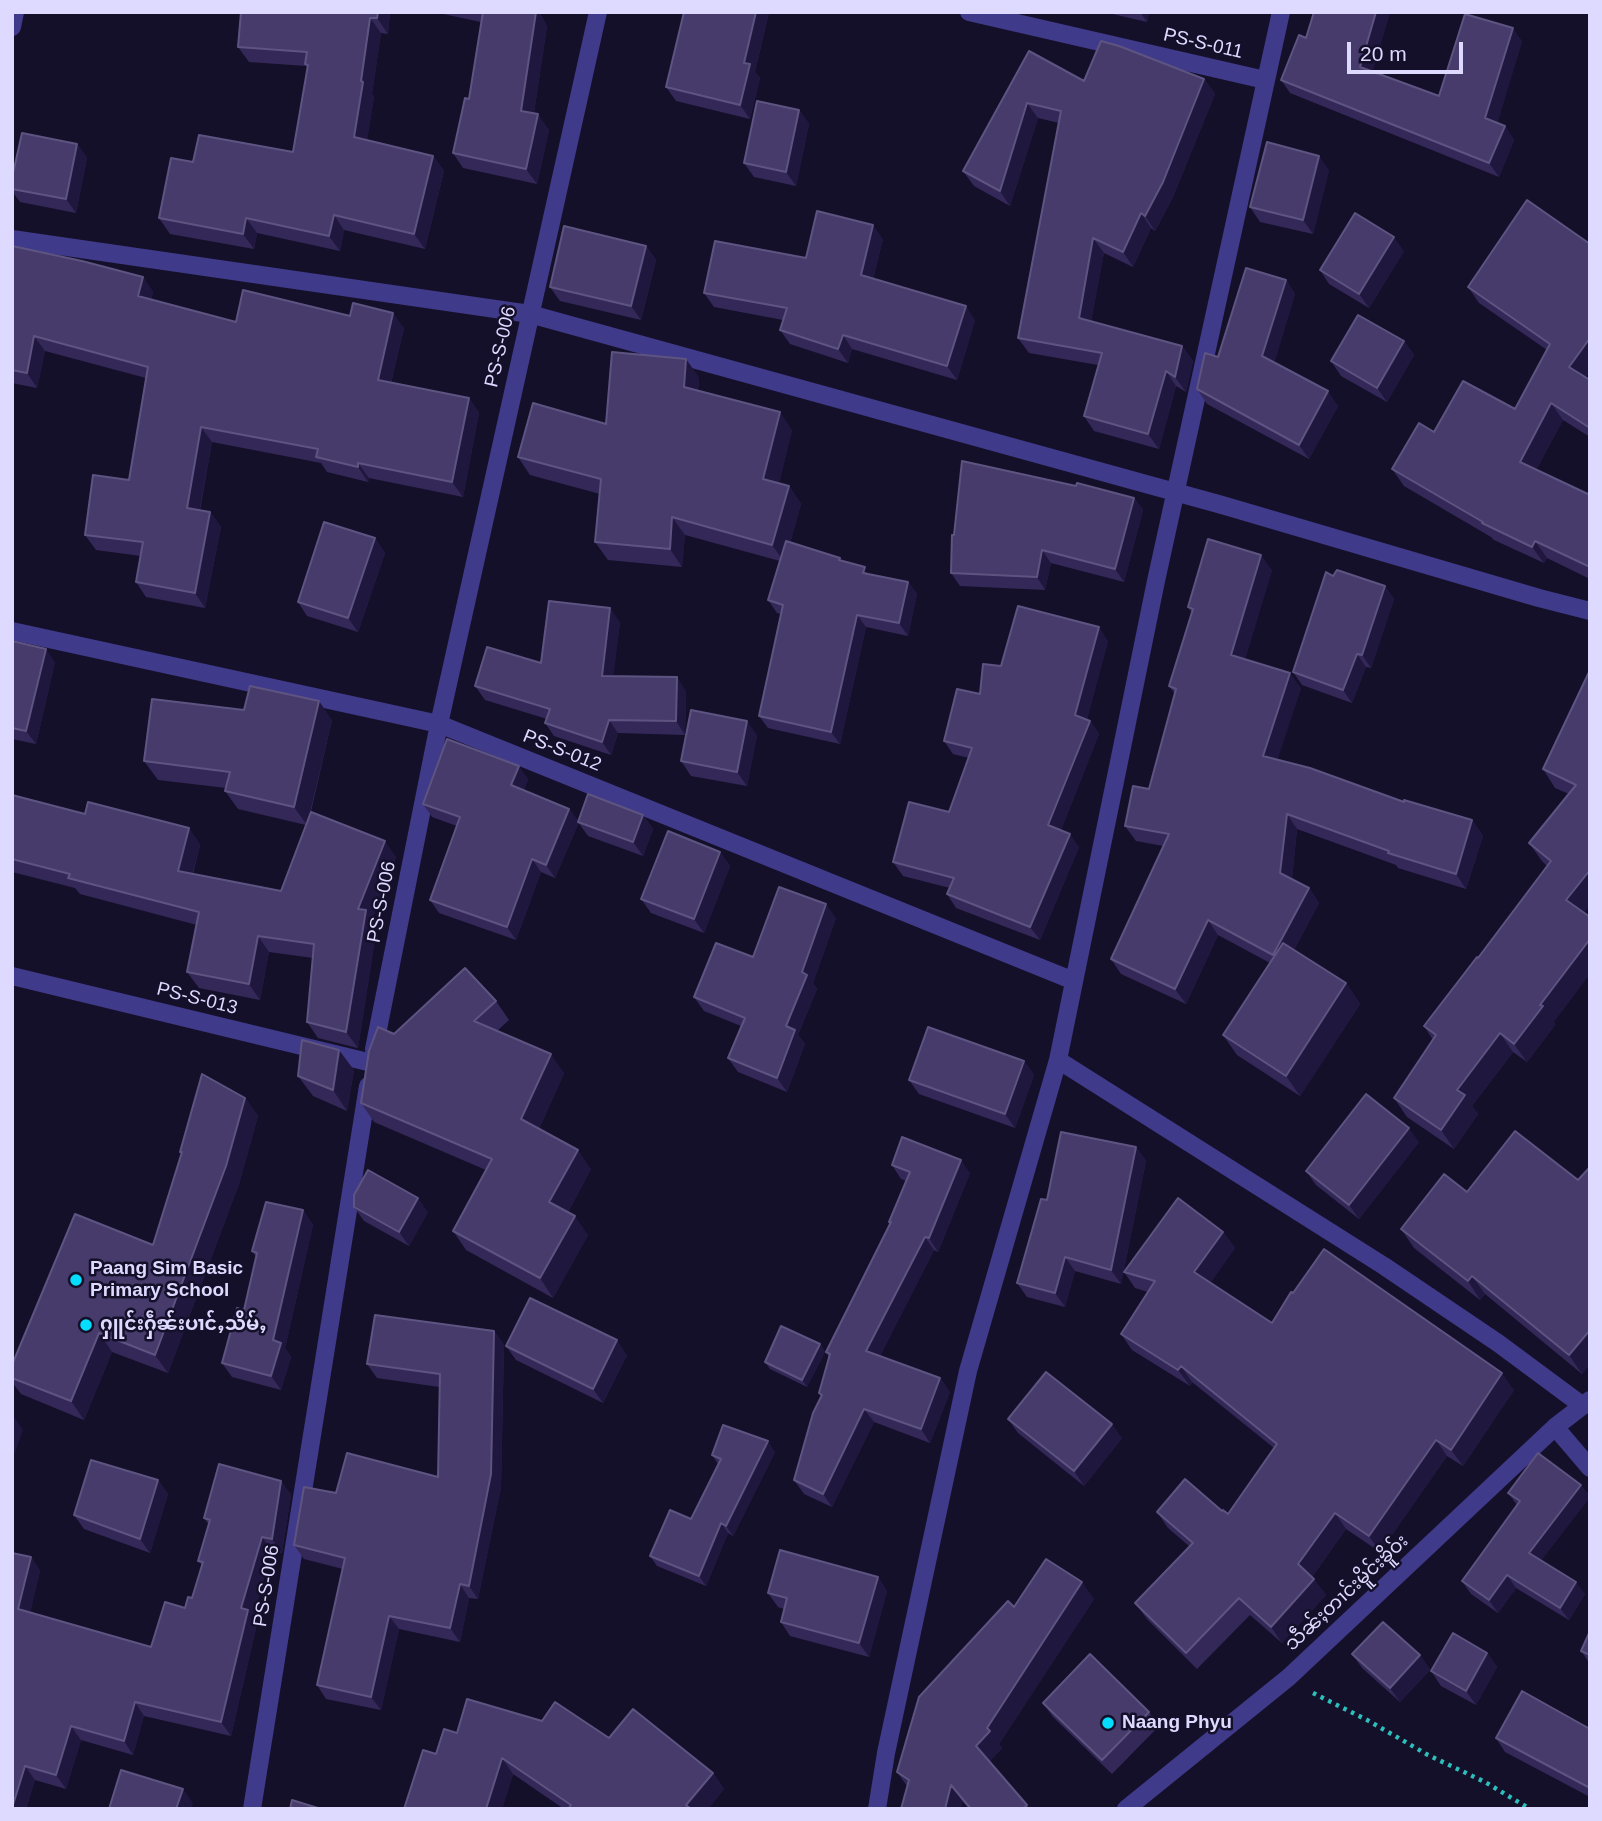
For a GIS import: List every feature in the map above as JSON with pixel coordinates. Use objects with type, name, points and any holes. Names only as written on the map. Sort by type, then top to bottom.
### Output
[{"type":"street","points":[[12,27],[15,12]]},
{"type":"street","name":"PS-S-006","points":[[252,1809],[372,1062],[439,724],[598,12]]},
{"type":"street","name":"PS-S-011","points":[[969,12],[1265,80]]},
{"type":"street","points":[[877,1809],[886,1753],[968,1370],[1058,1060],[1176,492],[1281,12]]},
{"type":"street","points":[[12,239],[530,314],[1176,492],[1590,611]]},
{"type":"street","name":"PS-S-012","points":[[12,631],[439,724],[1074,981]]},
{"type":"street","name":"PS-S-013","points":[[12,976],[372,1062]]},
{"type":"street","points":[[1058,1060],[1384,1266],[1587,1403]]},
{"type":"street","name":"သဵၼ်ႈတၢင်းမိူင်းၶိူဝ်း","points":[[1126,1809],[1289,1677],[1555,1427],[1587,1403]]},
{"type":"street","points":[[1555,1427],[1590,1468]]},
{"type":"path","points":[[1289,1677],[1317,1696],[1369,1721],[1427,1755],[1485,1782],[1530,1809]]},
{"type":"building","points":[[241,12],[378,12],[377,18],[370,18],[354,137],[433,156],[414,234],[334,215],[329,236],[246,218],[243,234],[159,218],[171,158],[193,162],[199,135],[293,152],[308,65],[305,64],[307,52],[238,47]]},
{"type":"building","points":[[483,12],[536,12],[521,111],[538,114],[526,169],[453,153],[465,98],[469,99]]},
{"type":"building","points":[[684,12],[756,12],[744,63],[750,64],[740,105],[666,87]]},
{"type":"building","points":[[1314,12],[1376,12],[1360,67],[1439,96],[1465,14],[1513,28],[1485,118],[1505,126],[1489,163],[1281,80],[1299,35],[1306,38]]},
{"type":"building","points":[[1101,41],[1204,79],[1163,182],[1145,216],[1141,213],[1123,252],[1093,238],[1079,318],[1182,346],[1175,377],[1166,371],[1148,434],[1084,416],[1102,353],[1018,338],[1061,111],[1027,103],[1000,191],[963,171],[1029,51],[1084,81]]},
{"type":"building","points":[[757,101],[799,110],[786,172],[744,163]]},
{"type":"building","points":[[22,133],[77,144],[66,199],[12,189]]},
{"type":"building","points":[[1267,142],[1319,156],[1303,220],[1250,207]]},
{"type":"building","points":[[1527,200],[1590,244],[1590,338],[1569,367],[1590,380],[1590,428],[1551,403],[1520,462],[1590,495],[1590,567],[1535,541],[1532,547],[1482,523],[1392,469],[1419,423],[1434,432],[1463,381],[1515,409],[1550,344],[1468,287]]},
{"type":"building","points":[[817,211],[873,225],[861,275],[966,306],[947,366],[843,335],[838,349],[780,330],[787,308],[704,293],[715,241],[806,258]]},
{"type":"building","points":[[1355,213],[1394,237],[1359,294],[1320,270]]},
{"type":"building","points":[[564,226],[646,246],[631,306],[550,287]]},
{"type":"building","points":[[12,246],[143,277],[138,296],[236,322],[243,290],[350,316],[353,303],[393,313],[378,380],[469,398],[452,482],[358,463],[358,467],[316,457],[318,449],[201,427],[187,508],[210,512],[195,593],[136,582],[143,542],[85,535],[93,475],[129,480],[148,367],[34,336],[27,373],[12,370]]},
{"type":"building","points":[[1246,268],[1286,280],[1262,356],[1328,391],[1299,445],[1197,389],[1205,353],[1218,357]]},
{"type":"building","points":[[1358,315],[1404,341],[1377,388],[1331,361]]},
{"type":"building","points":[[612,352],[686,359],[684,387],[780,412],[763,479],[789,486],[772,545],[672,517],[670,549],[595,542],[601,479],[518,457],[533,403],[606,424]]},
{"type":"building","points":[[962,461],[1076,486],[1077,483],[1134,498],[1115,569],[1042,550],[1037,577],[951,573],[952,535]]},
{"type":"building","points":[[324,522],[375,538],[348,618],[298,602]]},
{"type":"building","points":[[1208,539],[1261,555],[1231,655],[1290,673],[1263,756],[1310,768],[1404,802],[1472,820],[1456,874],[1388,853],[1389,851],[1287,814],[1280,873],[1309,888],[1273,955],[1208,920],[1175,989],[1111,959],[1169,834],[1125,826],[1133,786],[1149,789],[1176,689],[1169,686],[1193,609],[1188,607]]},
{"type":"building","points":[[786,541],[865,567],[863,573],[908,582],[899,623],[857,615],[831,732],[759,716],[783,605],[768,600]]},
{"type":"building","points":[[1337,570],[1385,586],[1362,655],[1357,654],[1343,690],[1293,672],[1326,572],[1333,576]]},
{"type":"building","points":[[549,601],[610,608],[602,676],[677,677],[676,721],[609,720],[602,742],[545,723],[550,709],[475,686],[487,647],[541,663]]},
{"type":"building","points":[[1018,606],[1099,627],[1075,715],[1090,721],[1048,825],[1070,834],[1030,927],[947,894],[954,878],[893,862],[909,802],[949,812],[972,748],[944,741],[957,689],[980,694],[983,664],[1001,666]]},
{"type":"building","points":[[12,641],[46,649],[26,731],[12,728]]},
{"type":"building","points":[[1590,670],[1590,870],[1566,900],[1590,917],[1590,939],[1514,1044],[1500,1033],[1457,1090],[1465,1095],[1441,1130],[1394,1098],[1436,1035],[1424,1026],[1551,861],[1529,843],[1576,785],[1543,769]]},
{"type":"building","points":[[250,686],[319,701],[294,807],[225,791],[230,772],[144,761],[152,699],[244,710]]},
{"type":"building","points":[[691,710],[747,721],[737,772],[681,761]]},
{"type":"building","points":[[447,739],[519,766],[511,785],[569,809],[546,865],[532,859],[507,927],[430,900],[460,817],[423,804]]},
{"type":"building","points":[[588,794],[643,815],[633,842],[578,822]]},
{"type":"building","points":[[12,795],[85,814],[88,802],[189,828],[178,871],[281,891],[311,812],[385,841],[358,909],[366,910],[346,1032],[307,1022],[314,944],[258,936],[249,984],[187,972],[199,912],[68,878],[70,874],[12,859]]},
{"type":"building","points":[[668,831],[720,852],[694,919],[641,899]]},
{"type":"building","points":[[779,887],[826,904],[802,972],[807,975],[786,1026],[795,1030],[777,1078],[728,1058],[745,1018],[694,997],[716,943],[753,957]]},
{"type":"building","points":[[1283,943],[1346,983],[1286,1076],[1223,1035]]},
{"type":"building","points":[[465,968],[496,1001],[474,1021],[551,1054],[521,1119],[578,1150],[549,1202],[575,1216],[540,1278],[453,1231],[492,1159],[361,1103],[369,1051],[378,1027],[394,1034]]},
{"type":"building","points":[[928,1027],[1024,1061],[1005,1114],[909,1080]]},
{"type":"building","points":[[302,1040],[339,1050],[333,1090],[298,1076]]},
{"type":"building","points":[[202,1074],[245,1098],[226,1166],[155,1355],[99,1333],[71,1401],[12,1378],[12,1365],[75,1214],[153,1245],[182,1152]]},
{"type":"building","points":[[1366,1094],[1409,1128],[1349,1205],[1306,1171]]},
{"type":"building","points":[[1515,1131],[1578,1180],[1590,1167],[1590,1330],[1569,1355],[1472,1276],[1468,1281],[1401,1229],[1444,1174],[1467,1192]]},
{"type":"building","points":[[1061,1132],[1136,1147],[1111,1270],[1065,1257],[1055,1293],[1017,1283],[1041,1199],[1047,1200]]},
{"type":"building","points":[[902,1137],[961,1160],[929,1238],[925,1237],[866,1351],[940,1378],[921,1429],[864,1409],[823,1494],[794,1480],[813,1413],[822,1395],[819,1393],[830,1354],[826,1352],[891,1222],[910,1172],[892,1165]]},
{"type":"building","points":[[368,1170],[418,1198],[399,1232],[354,1207],[354,1195]]},
{"type":"building","points":[[1178,1198],[1223,1232],[1194,1272],[1272,1323],[1291,1292],[1293,1293],[1324,1249],[1502,1373],[1451,1450],[1436,1440],[1369,1536],[1335,1513],[1298,1564],[1314,1579],[1271,1627],[1239,1598],[1186,1653],[1135,1603],[1193,1543],[1157,1512],[1185,1479],[1228,1514],[1277,1444],[1181,1366],[1178,1370],[1121,1334],[1155,1281],[1124,1272]]},
{"type":"building","points":[[266,1202],[303,1210],[273,1340],[281,1343],[271,1376],[222,1363],[237,1308],[244,1310],[257,1253],[252,1251]]},
{"type":"building","points":[[530,1298],[617,1340],[593,1389],[506,1346]]},
{"type":"building","points":[[375,1315],[494,1331],[491,1474],[469,1586],[460,1584],[450,1628],[389,1616],[371,1697],[317,1685],[345,1558],[294,1545],[304,1487],[336,1493],[347,1453],[438,1477],[440,1374],[367,1364]]},
{"type":"building","points":[[781,1326],[820,1344],[802,1380],[765,1362]]},
{"type":"building","points":[[1046,1372],[1112,1424],[1074,1471],[1008,1419]]},
{"type":"building","points":[[723,1425],[768,1441],[726,1526],[721,1523],[699,1576],[650,1556],[670,1510],[691,1519],[721,1459],[712,1455]]},
{"type":"building","points":[[1538,1453],[1581,1485],[1529,1553],[1576,1582],[1560,1608],[1507,1575],[1489,1600],[1462,1581],[1520,1501],[1508,1493]]},
{"type":"building","points":[[91,1460],[158,1480],[140,1539],[74,1515]]},
{"type":"building","points":[[219,1464],[281,1481],[272,1539],[262,1537],[241,1608],[248,1610],[221,1722],[135,1702],[124,1741],[71,1726],[56,1775],[25,1766],[12,1808],[12,1553],[31,1557],[18,1609],[151,1647],[165,1602],[185,1608],[188,1597],[192,1598],[203,1562],[198,1561],[210,1520],[204,1518]]},
{"type":"building","points":[[780,1550],[878,1577],[859,1643],[781,1622],[787,1598],[768,1593]]},
{"type":"building","points":[[1046,1559],[1082,1582],[987,1728],[990,1731],[976,1746],[1027,1805],[1023,1809],[971,1809],[951,1785],[945,1809],[901,1809],[909,1780],[897,1772],[919,1697],[1008,1601],[1014,1607]]},
{"type":"building","points":[[1383,1622],[1420,1655],[1390,1688],[1352,1654]]},
{"type":"building","points":[[1590,1631],[1590,1655],[1581,1651]]},
{"type":"building","points":[[1453,1633],[1487,1653],[1466,1691],[1431,1671]]},
{"type":"building","name":"Naang Phyu","points":[[1090,1654],[1149,1712],[1102,1760],[1043,1703]]},
{"type":"building","points":[[1522,1691],[1590,1729],[1590,1788],[1496,1738]]},
{"type":"building","points":[[467,1699],[542,1721],[555,1702],[609,1738],[633,1709],[713,1773],[686,1805],[691,1809],[568,1809],[571,1805],[502,1758],[486,1809],[404,1809],[423,1750],[436,1754],[444,1729],[457,1733]]},
{"type":"building","points":[[121,1770],[183,1789],[176,1809],[109,1809]]},
{"type":"building","points":[[292,1800],[321,1809],[290,1809]]},
{"type":"place","name":"Paang Sim Basic Primary School","points":[[76,1280]]},
{"type":"place","name":"ႁူင်းႁဵꧣ်းပၢင်ႇသိမ်ႇ","points":[[86,1325]]},
{"type":"place","name":"Naang Phyu","points":[[1108,1723]]}]
